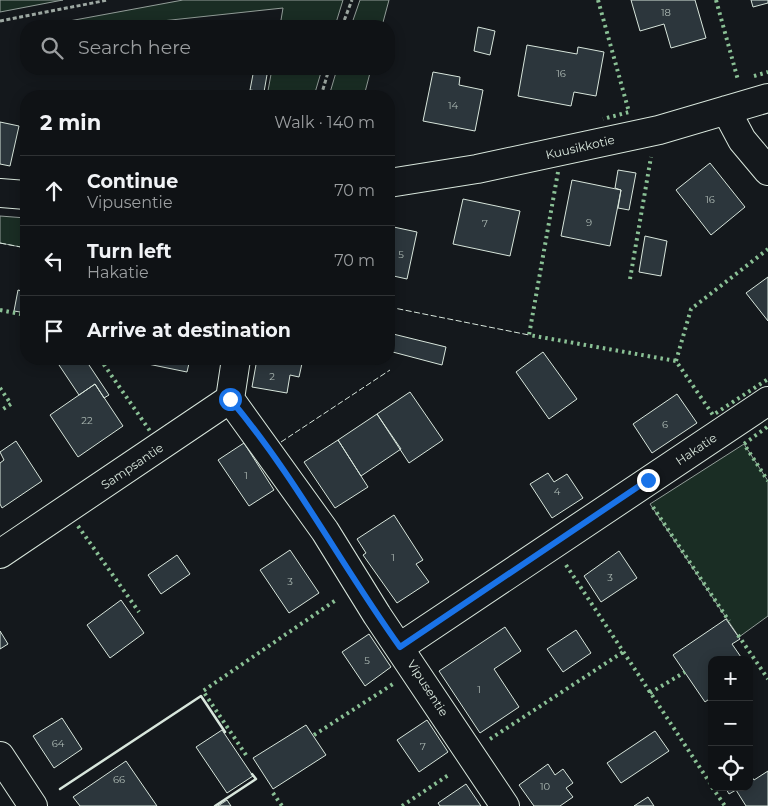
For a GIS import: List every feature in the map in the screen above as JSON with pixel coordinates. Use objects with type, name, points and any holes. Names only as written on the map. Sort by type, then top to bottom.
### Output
[{"type":"street","name":"Kuusikkotie","points":[[395,183],[556,153],[658,130],[768,98]]},
{"type":"street","points":[[726,110],[742,140],[768,171]]},
{"type":"street","points":[[0,193],[20,195]]},
{"type":"street","points":[[230,399],[235,365]]},
{"type":"street","name":"Sampsantie","points":[[0,554],[230,399]]},
{"type":"street","name":"Vipusentie","points":[[230,399],[326,531],[377,615],[505,806]]},
{"type":"street","name":"Hakatie","points":[[400,647],[768,401]]},
{"type":"street","points":[[0,756],[33,806]]},
{"type":"path","points":[[0,21],[108,0]]},
{"type":"path","points":[[344,20],[352,0]]},
{"type":"path","points":[[323,90],[327,75]]},
{"type":"green space","points":[[0,0],[63,0],[0,12]]},
{"type":"green space","points":[[183,0],[343,0],[337,20],[281,20],[283,8],[171,20],[75,20]]},
{"type":"green space","points":[[360,0],[389,0],[384,20],[353,20]]},
{"type":"green space","points":[[271,75],[320,75],[316,90],[268,90]]},
{"type":"green space","points":[[335,75],[369,75],[366,90],[331,90]]},
{"type":"green space","points":[[0,216],[20,218],[20,247],[0,243]]},
{"type":"green space","points":[[744,444],[768,481],[768,616],[739,637],[650,504]]},
{"type":"building","points":[[631,0],[695,0],[706,38],[671,48],[664,24],[640,31]]},
{"type":"building","points":[[751,0],[768,0],[768,3],[753,7]]},
{"type":"building","points":[[478,27],[495,31],[490,55],[474,51]]},
{"type":"building","points":[[527,45],[577,54],[578,47],[604,52],[596,96],[574,92],[571,106],[518,96]]},
{"type":"building","points":[[433,72],[460,77],[459,85],[483,90],[475,131],[423,121]]},
{"type":"building","points":[[253,75],[267,75],[264,90],[250,90]]},
{"type":"building","points":[[0,122],[19,126],[10,166],[0,164]]},
{"type":"building","points":[[710,163],[745,207],[711,235],[676,190]]},
{"type":"building","points":[[618,170],[636,173],[629,210],[618,208],[621,190],[615,188]]},
{"type":"building","points":[[572,180],[621,190],[610,246],[561,236]]},
{"type":"building","points":[[463,199],[520,211],[510,256],[453,244]]},
{"type":"building","points":[[395,227],[417,232],[407,279],[395,276]]},
{"type":"building","points":[[645,236],[667,241],[661,276],[639,272]]},
{"type":"building","points":[[768,277],[768,321],[746,293]]},
{"type":"building","points":[[18,290],[20,290],[20,312],[14,311]]},
{"type":"building","points":[[395,334],[446,347],[442,365],[395,353]]},
{"type":"building","points":[[543,352],[577,399],[549,419],[516,372]]},
{"type":"building","points":[[59,365],[89,365],[109,395],[104,398],[95,384],[79,395]]},
{"type":"building","points":[[153,365],[189,365],[187,372]]},
{"type":"building","points":[[256,365],[302,365],[299,377],[290,375],[287,393],[252,387]]},
{"type":"building","points":[[95,384],[123,426],[78,457],[50,415]]},
{"type":"building","points":[[410,392],[443,440],[409,463],[377,414]]},
{"type":"building","points":[[677,394],[697,423],[652,453],[633,424]]},
{"type":"building","points":[[377,414],[401,449],[361,476],[338,440]]},
{"type":"building","points":[[338,440],[368,487],[335,508],[304,462]]},
{"type":"building","points":[[16,441],[42,481],[2,508],[0,504],[0,463],[4,460],[0,452]]},
{"type":"building","points":[[244,443],[274,490],[249,506],[218,460]]},
{"type":"building","points":[[548,473],[554,482],[567,474],[583,498],[552,518],[530,484]]},
{"type":"building","points":[[394,515],[423,560],[416,564],[429,582],[397,603],[363,555],[366,553],[357,539]]},
{"type":"building","points":[[290,550],[319,593],[289,613],[260,570]]},
{"type":"building","points":[[619,551],[637,578],[601,602],[584,576]]},
{"type":"building","points":[[177,555],[190,574],[161,594],[148,575]]},
{"type":"building","points":[[121,600],[144,633],[110,658],[87,625]]},
{"type":"building","points":[[726,619],[740,639],[732,644],[740,656],[708,656],[708,700],[705,702],[673,655]]},
{"type":"building","points":[[505,627],[521,651],[494,669],[519,707],[480,733],[439,671]]},
{"type":"building","points":[[576,630],[591,653],[563,672],[547,649]]},
{"type":"building","points":[[0,631],[8,644],[0,649]]},
{"type":"building","points":[[369,634],[391,667],[365,686],[342,652]]},
{"type":"building","points":[[62,718],[82,749],[54,768],[33,736]]},
{"type":"building","points":[[427,720],[448,752],[419,772],[397,740]]},
{"type":"building","points":[[306,725],[326,755],[273,789],[253,758]]},
{"type":"building","points":[[222,730],[253,776],[227,793],[196,747]]},
{"type":"building","points":[[655,731],[669,751],[621,783],[607,763]]},
{"type":"building","points":[[126,761],[157,806],[80,806],[73,797]]},
{"type":"building","points":[[548,764],[555,775],[563,769],[573,783],[566,788],[573,797],[560,806],[534,806],[519,785]]},
{"type":"building","points":[[768,771],[768,806],[746,806],[737,791],[753,791],[753,779],[754,780]]},
{"type":"building","points":[[466,784],[481,806],[440,806],[438,803]]},
{"type":"building","points":[[648,797],[654,806],[634,806]]},
{"type":"building","points":[[227,800],[231,806],[218,806]]},
{"type":"hedge","points":[[598,0],[629,112],[603,119]]},
{"type":"hedge","points":[[716,0],[738,80]]},
{"type":"hedge","points":[[754,76],[768,72]]},
{"type":"hedge","points":[[630,279],[651,157]]},
{"type":"hedge","points":[[558,172],[529,335],[676,361],[713,415],[768,379]]},
{"type":"hedge","points":[[676,361],[691,309],[768,249]]},
{"type":"hedge","points":[[0,310],[20,314]]},
{"type":"hedge","points":[[104,365],[150,431]]},
{"type":"hedge","points":[[0,388],[11,404],[0,411]]},
{"type":"hedge","points":[[767,427],[744,444],[768,481]]},
{"type":"hedge","points":[[653,507],[729,621]]},
{"type":"hedge","points":[[78,526],[139,612]]},
{"type":"hedge","points":[[566,565],[708,780]]},
{"type":"hedge","points":[[246,755],[203,691],[336,600]]},
{"type":"hedge","points":[[738,635],[768,679]]},
{"type":"hedge","points":[[490,739],[623,652]]},
{"type":"hedge","points":[[650,693],[685,672]]},
{"type":"hedge","points":[[314,735],[393,684]]},
{"type":"hedge","points":[[402,806],[450,774]]},
{"type":"hedge","points":[[715,791],[725,806]]},
{"type":"hedge","points":[[273,793],[282,806]]},
{"type":"fence","points":[[0,243],[20,247]]},
{"type":"fence","points":[[395,308],[529,335]]},
{"type":"fence","points":[[281,442],[390,370]]},
{"type":"wall","points":[[60,789],[201,696],[225,732]]},
{"type":"wall","points":[[215,806],[256,779],[252,774]]},
{"type":"route","points":[[230,399],[326,531],[377,615],[400,647],[648,480]]}]
